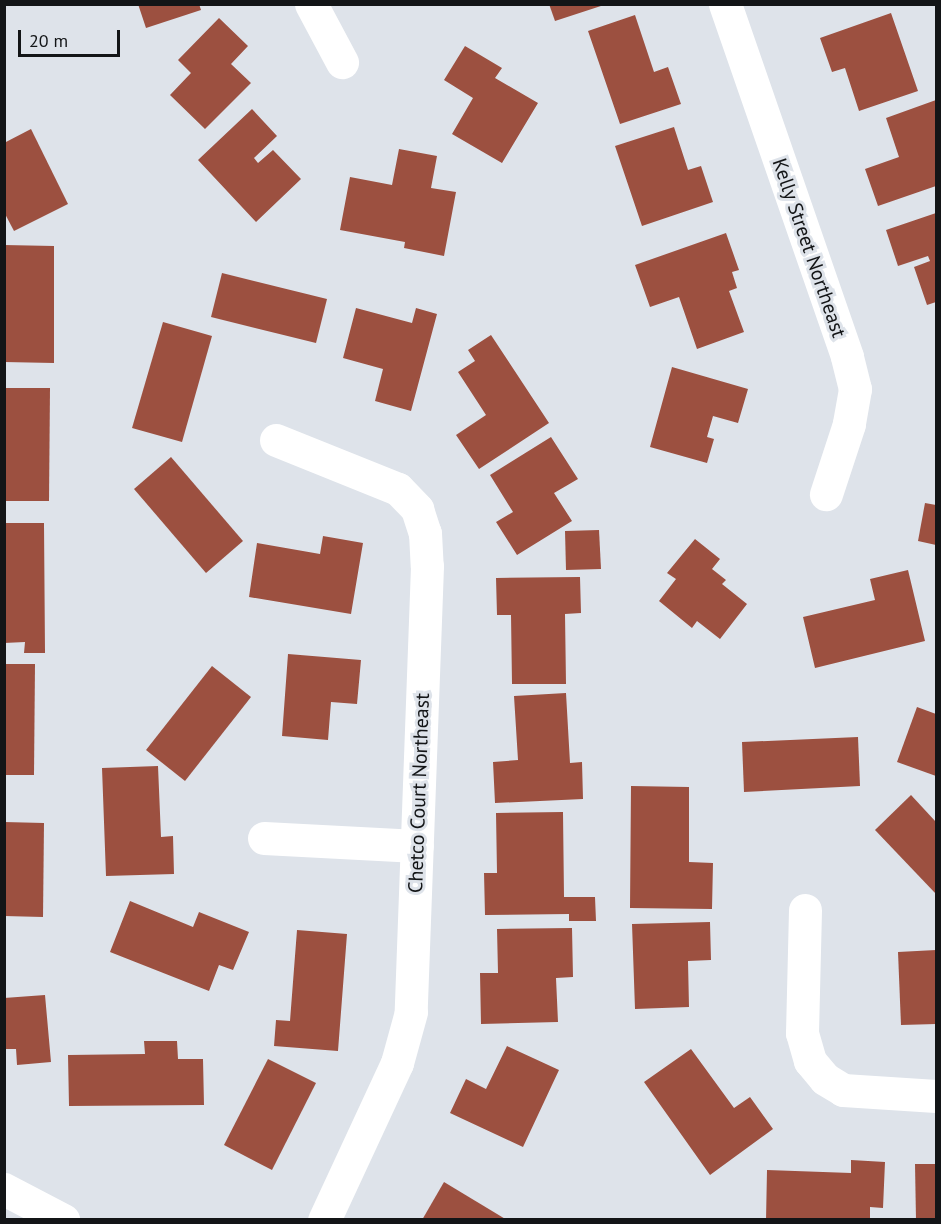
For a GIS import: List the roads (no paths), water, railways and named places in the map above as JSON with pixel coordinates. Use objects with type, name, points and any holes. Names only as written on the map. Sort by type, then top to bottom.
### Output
[{"type":"street","points":[[311,4],[342,62]]},
{"type":"street","name":"Kelly Street Northeast","points":[[725,4],[847,357],[855,389],[849,424],[826,494]]},
{"type":"street","name":"Chetco Court Northeast","points":[[276,440],[398,489],[417,509],[425,533],[427,566],[411,1012],[397,1063],[324,1220]]},
{"type":"street","points":[[264,837],[417,846]]},
{"type":"street","points":[[805,910],[802,1033],[810,1061],[825,1079],[843,1090],[936,1096]]},
{"type":"street","points":[[4,1190],[63,1220]]}]
